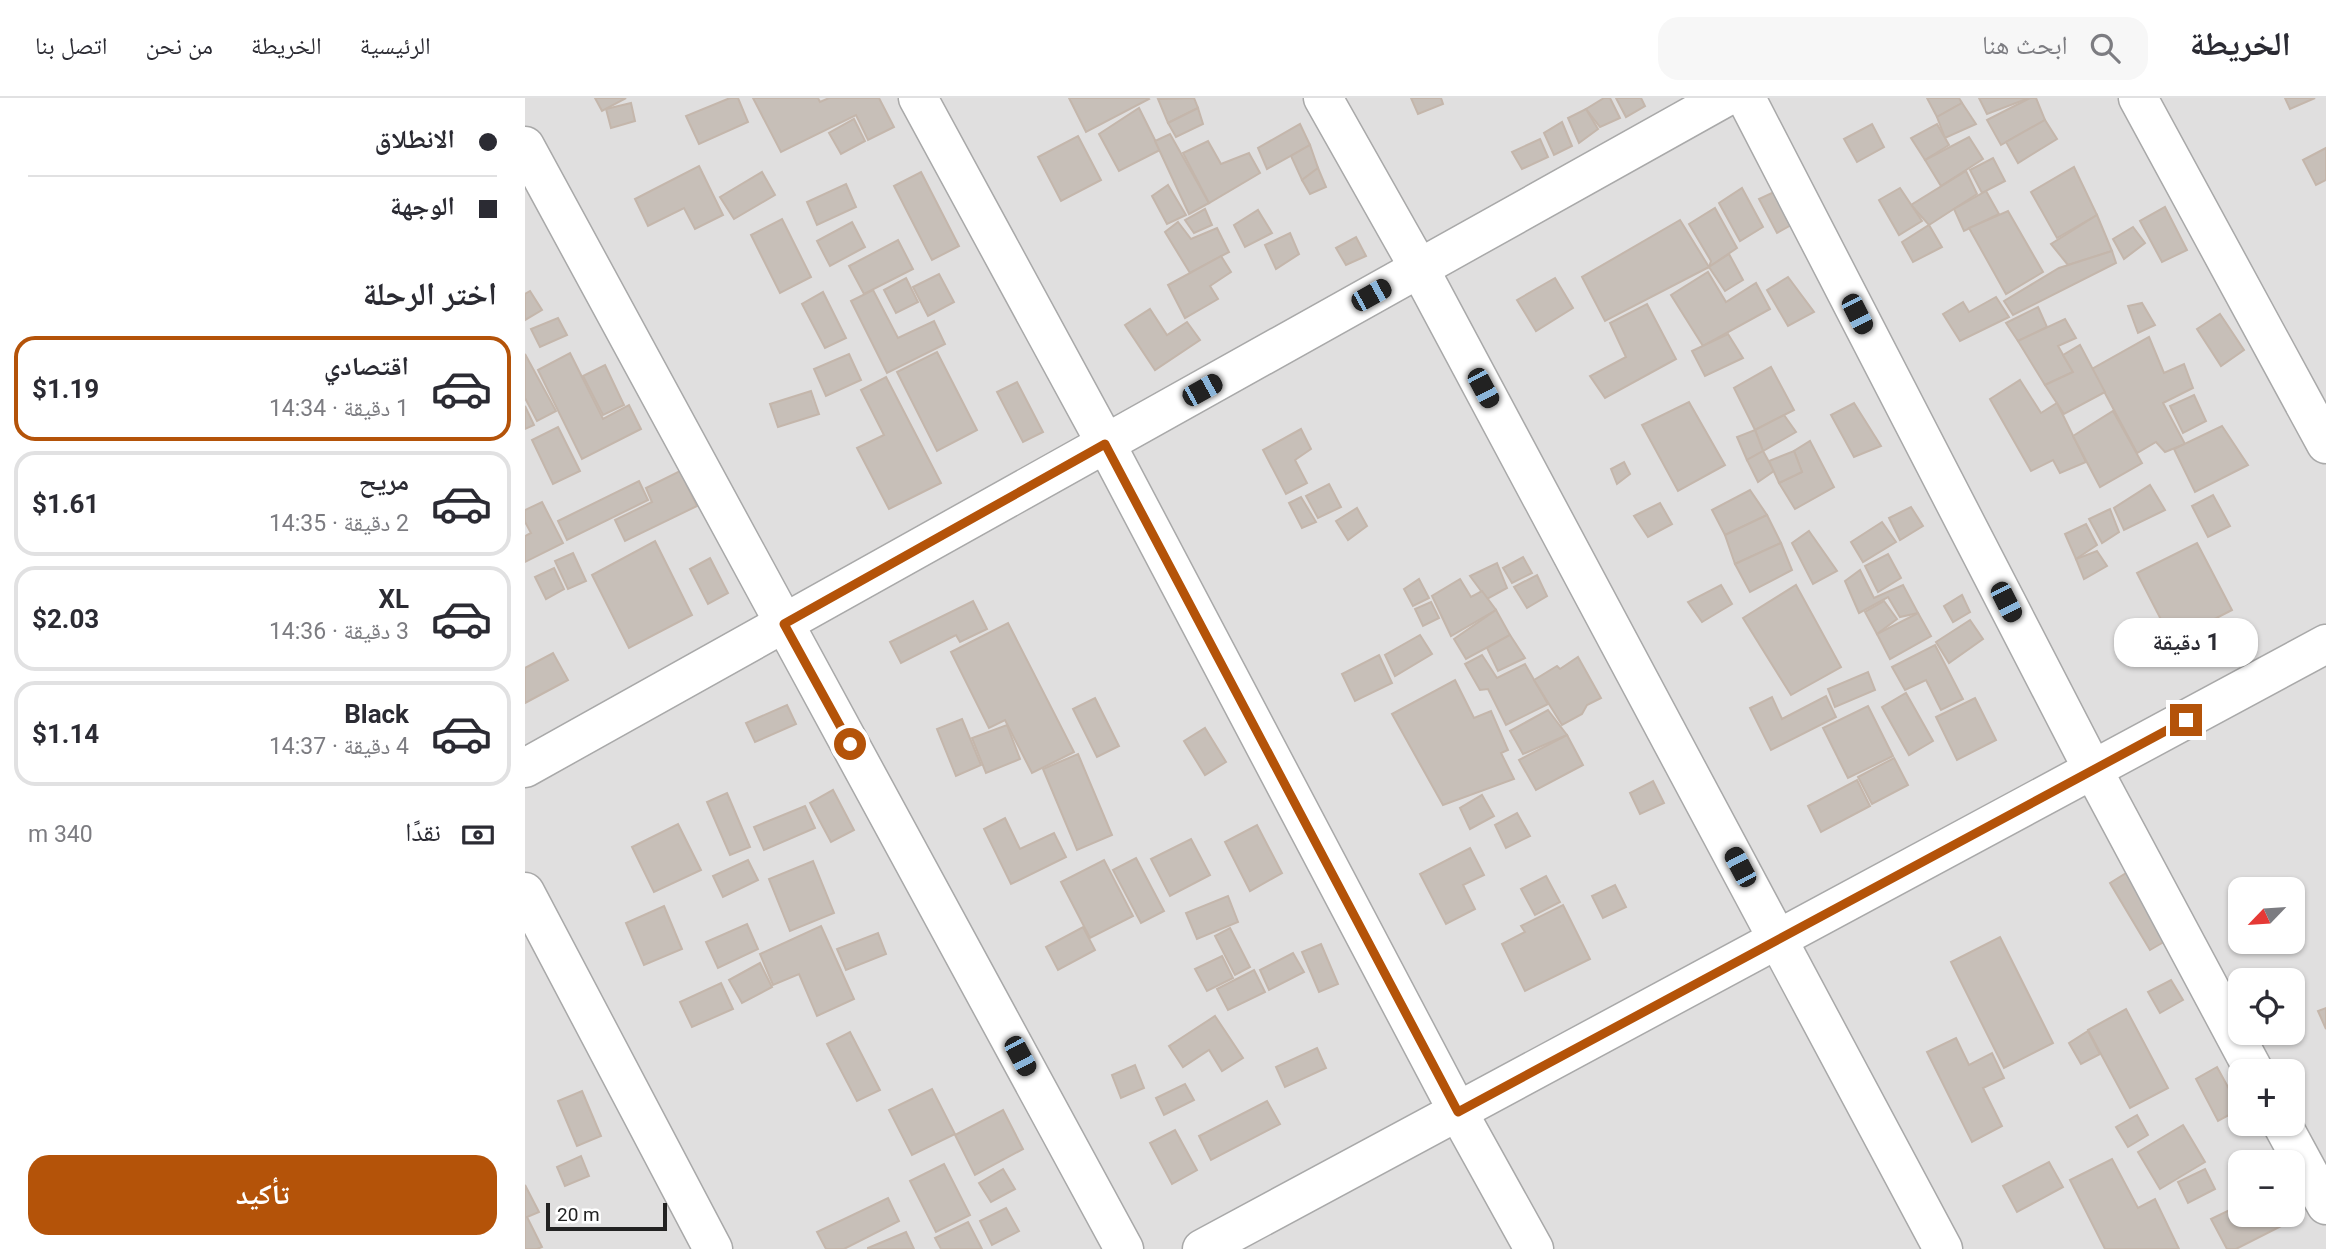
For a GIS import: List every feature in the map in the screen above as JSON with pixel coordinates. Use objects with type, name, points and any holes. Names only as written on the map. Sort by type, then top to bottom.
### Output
[{"type":"street","points":[[918,98],[1105,444],[1458,1112],[1534,1249]]},
{"type":"street","points":[[1323,98],[1419,268],[1943,1249]]},
{"type":"street","points":[[525,768],[1724,98]]},
{"type":"street","points":[[1746,98],[2093,770],[2248,1059]]},
{"type":"street","points":[[2138,98],[2326,444]]},
{"type":"street","points":[[525,146],[1124,1249]]},
{"type":"street","points":[[1202,1249],[2326,645]]},
{"type":"street","points":[[525,892],[713,1249]]},
{"type":"street","points":[[2289,1136],[2326,1205]]},
{"type":"shaded area","points":[[525,98],[2326,98],[2326,1249],[525,1249]]},
{"type":"building","points":[[595,98],[626,98],[602,111]]},
{"type":"building","points":[[730,98],[738,98],[748,122],[699,144],[686,116]]},
{"type":"building","points":[[753,98],[818,98],[820,102],[829,98],[879,98],[894,127],[868,140],[856,115],[781,152]]},
{"type":"building","points":[[1069,98],[1148,98],[1149,99],[1086,132]]},
{"type":"building","points":[[1194,98],[1198,108],[1168,123],[1158,99]]},
{"type":"building","points":[[1411,98],[1441,98],[1443,104],[1418,114]]},
{"type":"building","points":[[1604,98],[1610,98],[1620,118],[1600,127],[1586,109]]},
{"type":"building","points":[[1616,98],[1641,98],[1645,106],[1626,117]]},
{"type":"building","points":[[1927,98],[1959,98],[1962,103],[1937,117]]},
{"type":"building","points":[[1979,98],[2029,98],[1987,114]]},
{"type":"building","points":[[2030,98],[2036,98],[2045,120],[2001,145],[1987,120]]},
{"type":"building","points":[[2285,98],[2315,98],[2290,109]]},
{"type":"building","points":[[631,103],[635,121],[611,128],[606,109]]},
{"type":"building","points":[[1962,103],[1976,124],[1945,138],[1937,117]]},
{"type":"building","points":[[1139,108],[1160,150],[1119,171],[1099,134]]},
{"type":"building","points":[[1198,108],[1203,124],[1176,137],[1168,123]]},
{"type":"building","points":[[1586,109],[1598,129],[1579,143],[1568,118]]},
{"type":"building","points":[[854,119],[865,141],[841,154],[829,133]]},
{"type":"building","points":[[2045,120],[2057,139],[2018,163],[2006,142]]},
{"type":"building","points":[[1562,122],[1572,146],[1554,155],[1544,133]]},
{"type":"building","points":[[1300,124],[1310,145],[1267,169],[1258,148]]},
{"type":"building","points":[[1872,124],[1884,147],[1857,162],[1844,139]]},
{"type":"building","points":[[1937,124],[1949,145],[1925,160],[1911,138]]},
{"type":"building","points":[[1170,134],[1209,203],[1189,214],[1155,141]]},
{"type":"building","points":[[1078,136],[1101,180],[1061,201],[1038,157]]},
{"type":"building","points":[[1969,137],[1983,159],[1941,186],[1925,160]]},
{"type":"building","points":[[1540,139],[1548,157],[1522,169],[1512,152]]},
{"type":"building","points":[[1208,141],[1221,164],[1249,153],[1260,173],[1209,203],[1183,153]]},
{"type":"building","points":[[1310,145],[1318,168],[1302,180],[1291,156]]},
{"type":"building","points":[[2326,148],[2326,180],[2316,185],[2303,160]]},
{"type":"building","points":[[1993,158],[2005,181],[1982,193],[1970,170]]},
{"type":"building","points":[[699,166],[723,215],[695,229],[684,208],[648,226],[635,199]]},
{"type":"building","points":[[2074,167],[2097,215],[2057,238],[2031,192]]},
{"type":"building","points":[[1318,168],[1326,187],[1310,194],[1302,180]]},
{"type":"building","points":[[1966,171],[1977,194],[1929,225],[1911,205]]},
{"type":"building","points":[[762,172],[775,195],[734,219],[720,197]]},
{"type":"building","points":[[921,172],[959,246],[932,260],[894,186]]},
{"type":"building","points":[[846,184],[856,207],[817,225],[807,202]]},
{"type":"building","points":[[1168,185],[1186,215],[1167,224],[1152,196]]},
{"type":"building","points":[[1742,188],[1763,227],[1740,241],[1719,203]]},
{"type":"building","points":[[1900,188],[1922,221],[1899,235],[1879,200]]},
{"type":"building","points":[[1986,191],[1999,214],[1964,231],[1954,209]]},
{"type":"building","points":[[1774,192],[1793,224],[1777,233],[1759,199]]},
{"type":"building","points":[[2165,207],[2187,250],[2162,262],[2140,221]]},
{"type":"building","points":[[1715,208],[1737,248],[1709,267],[1711,261],[1689,224]]},
{"type":"building","points":[[1205,209],[1212,225],[1194,233],[1185,220]]},
{"type":"building","points":[[1258,210],[1272,233],[1245,247],[1234,225]]},
{"type":"building","points":[[2008,211],[2043,272],[2006,294],[1969,228]]},
{"type":"building","points":[[2097,215],[2112,251],[2068,265],[2051,244]]},
{"type":"building","points":[[782,219],[811,277],[780,293],[751,235]]},
{"type":"building","points":[[1680,220],[1709,267],[1605,321],[1582,277]]},
{"type":"building","points":[[852,222],[865,247],[830,266],[817,241]]},
{"type":"building","points":[[1178,222],[1191,239],[1217,228],[1229,252],[1190,273],[1165,232]]},
{"type":"building","points":[[1929,225],[1942,247],[1913,262],[1902,242]]},
{"type":"building","points":[[2133,227],[2145,243],[2124,259],[2113,239]]},
{"type":"building","points":[[1290,233],[1299,254],[1276,269],[1265,245]]},
{"type":"building","points":[[1356,237],[1366,256],[1346,265],[1336,248]]},
{"type":"building","points":[[898,240],[913,269],[864,294],[849,266]]},
{"type":"building","points":[[2112,251],[2116,263],[2013,315],[2004,301],[2059,268]]},
{"type":"building","points":[[1729,254],[1743,280],[1725,291],[1709,267]]},
{"type":"building","points":[[1221,256],[1231,272],[1210,286],[1218,299],[1185,318],[1168,285]]},
{"type":"building","points":[[1708,272],[1726,302],[1756,283],[1770,309],[1703,346],[1671,295]]},
{"type":"building","points":[[939,274],[954,302],[928,316],[913,287]]},
{"type":"building","points":[[1788,277],[1814,312],[1788,326],[1767,290]]},
{"type":"building","points":[[906,278],[918,302],[896,313],[884,290]]},
{"type":"building","points":[[1555,278],[1573,308],[1536,331],[1517,300]]},
{"type":"building","points":[[873,290],[898,338],[934,321],[945,344],[887,373],[851,301]]},
{"type":"building","points":[[530,291],[542,310],[525,320],[525,294]]},
{"type":"building","points":[[823,292],[846,338],[825,348],[802,304]]},
{"type":"building","points":[[1996,297],[2009,317],[1960,341],[1943,314],[1963,302],[1969,312]]},
{"type":"building","points":[[2142,303],[2155,325],[2138,333],[2128,306]]},
{"type":"building","points":[[1647,304],[1676,359],[1605,398],[1590,376],[1626,357],[1610,323]]},
{"type":"building","points":[[2038,307],[2047,327],[2018,341],[2006,323]]},
{"type":"building","points":[[1150,309],[1167,335],[1187,322],[1200,340],[1155,370],[1125,325]]},
{"type":"building","points":[[2220,314],[2244,350],[2221,366],[2197,329]]},
{"type":"building","points":[[558,318],[567,335],[540,347],[531,329]]},
{"type":"building","points":[[2065,319],[2076,338],[2058,346],[2073,372],[2045,385],[2018,341]]},
{"type":"building","points":[[1728,334],[1743,358],[1705,376],[1692,351]]},
{"type":"building","points":[[2149,337],[2164,373],[2184,364],[2193,388],[2163,403],[2185,444],[2165,452],[2156,442],[2137,453],[2092,369]]},
{"type":"building","points":[[2080,345],[2105,392],[2064,414],[2045,385],[2073,372],[2063,355]]},
{"type":"building","points":[[937,352],[977,430],[937,451],[897,372]]},
{"type":"building","points":[[570,353],[603,419],[629,405],[641,429],[582,459],[538,370]]},
{"type":"building","points":[[525,354],[556,411],[537,421],[525,398]]},
{"type":"building","points":[[849,354],[861,380],[826,396],[814,369]]},
{"type":"building","points":[[605,365],[624,405],[603,415],[583,376]]},
{"type":"building","points":[[1771,367],[1794,410],[1755,430],[1734,388]]},
{"type":"building","points":[[886,377],[941,483],[889,509],[857,448],[884,435],[861,390]]},
{"type":"building","points":[[2020,380],[2041,413],[2057,403],[2086,462],[2060,473],[2053,460],[2031,471],[1990,399]]},
{"type":"building","points":[[1017,382],[1043,432],[1023,442],[997,392]]},
{"type":"building","points":[[811,391],[819,414],[778,427],[770,404]]},
{"type":"building","points":[[2194,395],[2206,421],[2183,433],[2170,406]]},
{"type":"building","points":[[1689,402],[1725,465],[1678,491],[1642,425]]},
{"type":"building","points":[[1854,403],[1881,446],[1854,457],[1831,415]]},
{"type":"building","points":[[525,406],[534,425],[525,429]]},
{"type":"building","points":[[2113,411],[2142,463],[2100,487],[2073,436]]},
{"type":"building","points":[[1784,415],[1796,432],[1763,451],[1755,430]]},
{"type":"building","points":[[2222,426],[2248,465],[2195,492],[2174,449]]},
{"type":"building","points":[[558,427],[580,471],[553,484],[532,440]]},
{"type":"building","points":[[1301,429],[1311,449],[1295,460],[1307,483],[1286,494],[1263,450]]},
{"type":"building","points":[[1755,430],[1763,451],[1747,460],[1737,437]]},
{"type":"building","points":[[1810,441],[1834,487],[1795,509],[1779,483],[1802,472],[1794,451]]},
{"type":"building","points":[[1763,451],[1774,471],[1758,482],[1747,460]]},
{"type":"building","points":[[1794,451],[1802,472],[1779,483],[1769,461]]},
{"type":"building","points":[[1624,462],[1630,474],[1617,484],[1611,469]]},
{"type":"building","points":[[680,471],[697,506],[625,541],[615,520],[652,502],[646,488]]},
{"type":"building","points":[[639,481],[648,500],[567,540],[558,521]]},
{"type":"building","points":[[1329,484],[1341,507],[1318,518],[1306,496]]},
{"type":"building","points":[[2150,485],[2165,510],[2124,530],[2114,508]]},
{"type":"building","points":[[1750,490],[1767,515],[1725,535],[1712,510]]},
{"type":"building","points":[[2213,495],[2230,526],[2208,537],[2192,506]]},
{"type":"building","points":[[1301,497],[1316,522],[1302,528],[1289,503]]},
{"type":"building","points":[[542,502],[563,543],[525,562],[525,536],[531,533],[525,522],[525,510]]},
{"type":"building","points":[[1660,503],[1672,524],[1648,537],[1634,516]]},
{"type":"building","points":[[1911,507],[1923,526],[1900,540],[1889,518]]},
{"type":"building","points":[[1357,508],[1367,526],[1348,540],[1336,521]]},
{"type":"building","points":[[2110,509],[2119,532],[2102,543],[2089,519]]},
{"type":"building","points":[[1767,515],[1781,543],[1735,564],[1725,535]]},
{"type":"building","points":[[1882,522],[1896,542],[1863,562],[1851,542]]},
{"type":"building","points":[[2086,524],[2097,545],[2076,559],[2065,534]]},
{"type":"building","points":[[1809,531],[1837,571],[1813,584],[1792,543]]},
{"type":"building","points":[[655,541],[692,615],[629,648],[592,575]]},
{"type":"building","points":[[1781,543],[1792,570],[1750,592],[1735,564]]},
{"type":"building","points":[[2197,543],[2232,610],[2172,641],[2137,573]]},
{"type":"building","points":[[2097,551],[2107,566],[2084,579],[2076,559]]},
{"type":"building","points":[[573,553],[586,581],[568,589],[555,561]]},
{"type":"building","points":[[1888,554],[1901,578],[1878,592],[1865,566]]},
{"type":"building","points":[[1523,557],[1532,573],[1512,583],[1503,568]]},
{"type":"building","points":[[710,558],[728,593],[708,604],[690,569]]},
{"type":"building","points":[[1497,563],[1507,588],[1487,599],[1470,576]]},
{"type":"building","points":[[554,568],[564,589],[546,599],[535,577]]},
{"type":"building","points":[[1860,570],[1874,598],[1903,585],[1918,613],[1900,617],[1888,597],[1859,613],[1845,581]]},
{"type":"building","points":[[1537,575],[1547,596],[1527,608],[1514,587]]},
{"type":"building","points":[[1419,579],[1429,598],[1413,606],[1404,589]]},
{"type":"building","points":[[1460,579],[1471,597],[1482,591],[1496,610],[1451,636],[1432,596]]},
{"type":"building","points":[[1721,585],[1732,604],[1702,622],[1688,602]]},
{"type":"building","points":[[1796,585],[1841,667],[1791,695],[1743,618]]},
{"type":"building","points":[[1962,595],[1970,612],[1953,622],[1944,606]]},
{"type":"building","points":[[973,601],[987,629],[960,642],[956,635],[901,663],[890,642]]},
{"type":"building","points":[[1884,601],[1897,619],[1877,634],[1865,612]]},
{"type":"building","points":[[1431,602],[1439,618],[1423,626],[1415,609]]},
{"type":"building","points":[[1496,610],[1510,635],[1466,659],[1454,639]]},
{"type":"building","points":[[1918,613],[1931,636],[1890,659],[1877,634]]},
{"type":"building","points":[[1970,620],[1983,639],[1949,663],[1936,642]]},
{"type":"building","points":[[1008,623],[1074,752],[1032,773],[1005,720],[989,728],[951,652]]},
{"type":"building","points":[[1420,635],[1432,654],[1395,676],[1385,655]]},
{"type":"building","points":[[1510,635],[1525,658],[1498,671],[1487,648]]},
{"type":"building","points":[[1935,645],[1963,699],[1941,710],[1926,680],[1905,690],[1892,667]]},
{"type":"building","points":[[553,653],[568,680],[525,703],[525,668]]},
{"type":"building","points":[[1379,655],[1392,683],[1355,701],[1342,674]]},
{"type":"building","points":[[1482,655],[1497,678],[1525,664],[1548,704],[1506,725],[1488,689],[1480,690],[1465,664]]},
{"type":"building","points":[[1578,657],[1601,698],[1587,705],[1582,714],[1562,725],[1534,680],[1557,666],[1560,669]]},
{"type":"building","points":[[1868,672],[1875,690],[1835,707],[1828,689]]},
{"type":"building","points":[[1455,680],[1474,718],[1491,711],[1508,750],[1501,753],[1514,779],[1443,805],[1392,714]]},
{"type":"building","points":[[1906,693],[1933,741],[1909,755],[1882,707]]},
{"type":"building","points":[[1826,696],[1836,717],[1771,750],[1750,708],[1772,697],[1782,719]]},
{"type":"building","points":[[1095,698],[1119,746],[1097,757],[1073,709]]},
{"type":"building","points":[[1975,698],[1996,740],[1957,760],[1936,717]]},
{"type":"building","points":[[787,705],[796,724],[755,742],[746,723]]},
{"type":"building","points":[[1868,706],[1893,756],[1848,778],[1823,728]]},
{"type":"building","points":[[1548,710],[1567,735],[1523,754],[1510,731]]},
{"type":"building","points":[[962,719],[981,765],[956,776],[937,729]]},
{"type":"building","points":[[1007,725],[1020,759],[986,773],[972,738]]},
{"type":"building","points":[[1205,728],[1226,762],[1205,775],[1184,741]]},
{"type":"building","points":[[1567,735],[1583,765],[1536,790],[1519,760]]},
{"type":"building","points":[[1078,754],[1112,835],[1077,850],[1043,769]]},
{"type":"building","points":[[1894,758],[1908,785],[1872,804],[1858,777]]},
{"type":"building","points":[[1857,780],[1870,806],[1821,832],[1808,806]]},
{"type":"building","points":[[1653,781],[1664,803],[1640,814],[1630,793]]},
{"type":"building","points":[[833,790],[854,830],[831,842],[810,803]]},
{"type":"building","points":[[727,793],[750,847],[730,855],[707,802]]},
{"type":"building","points":[[1482,795],[1494,816],[1470,829],[1460,808]]},
{"type":"building","points":[[805,806],[815,828],[764,850],[754,827]]},
{"type":"building","points":[[1517,813],[1530,836],[1506,848],[1495,825]]},
{"type":"building","points":[[1005,818],[1020,849],[1054,833],[1066,857],[1011,884],[984,829]]},
{"type":"building","points":[[678,824],[701,870],[654,892],[632,847]]},
{"type":"building","points":[[1257,825],[1282,873],[1250,891],[1225,842]]},
{"type":"building","points":[[1191,839],[1210,875],[1170,896],[1151,859]]},
{"type":"building","points":[[1470,848],[1484,875],[1463,885],[1475,909],[1446,924],[1420,874]]},
{"type":"building","points":[[2152,857],[2193,925],[2150,950],[2110,883]]},
{"type":"building","points":[[1136,858],[1164,911],[1141,923],[1113,870]]},
{"type":"building","points":[[748,860],[758,880],[723,897],[713,876]]},
{"type":"building","points":[[1104,860],[1133,916],[1090,938],[1061,882]]},
{"type":"building","points":[[813,861],[834,913],[790,931],[769,879]]},
{"type":"building","points":[[1546,876],[1560,902],[1535,915],[1521,889]]},
{"type":"building","points":[[1615,885],[1626,907],[1603,918],[1592,896]]},
{"type":"building","points":[[1228,896],[1238,922],[1197,939],[1186,913]]},
{"type":"building","points":[[1563,905],[1590,959],[1525,991],[1502,944],[1525,932],[1521,926]]},
{"type":"building","points":[[664,906],[682,949],[644,965],[626,923]]},
{"type":"building","points":[[747,924],[758,949],[718,968],[706,942]]},
{"type":"building","points":[[821,926],[854,999],[817,1016],[799,974],[773,985],[760,954]]},
{"type":"building","points":[[1083,927],[1095,950],[1058,970],[1046,947]]},
{"type":"building","points":[[1230,928],[1250,967],[1235,975],[1215,936]]},
{"type":"building","points":[[878,933],[886,954],[846,970],[837,949]]},
{"type":"building","points":[[2000,937],[2053,1043],[2004,1068],[1951,962]]},
{"type":"building","points":[[1321,944],[1338,984],[1319,992],[1302,952]]},
{"type":"building","points":[[1293,953],[1304,972],[1269,990],[1260,970]]},
{"type":"building","points":[[1222,956],[1233,978],[1207,991],[1195,969]]},
{"type":"building","points":[[760,963],[772,987],[742,1003],[729,980]]},
{"type":"building","points":[[1254,970],[1265,992],[1228,1010],[1217,989]]},
{"type":"building","points":[[2171,980],[2183,1000],[2160,1013],[2148,992]]},
{"type":"building","points":[[721,983],[733,1009],[692,1027],[680,1002]]},
{"type":"building","points":[[2326,1008],[2326,1029],[2318,1011]]},
{"type":"building","points":[[2126,1009],[2168,1088],[2130,1108],[2088,1030]]},
{"type":"building","points":[[1215,1016],[1243,1058],[1222,1071],[1209,1050],[1183,1067],[1169,1046]]},
{"type":"building","points":[[2088,1031],[2100,1054],[2081,1064],[2069,1043]]},
{"type":"building","points":[[850,1032],[880,1090],[857,1101],[827,1044]]},
{"type":"building","points":[[1956,1038],[1969,1065],[1992,1053],[2004,1078],[1983,1088],[2002,1126],[1972,1142],[1927,1052]]},
{"type":"building","points":[[1317,1048],[1326,1068],[1285,1087],[1276,1067]]},
{"type":"building","points":[[1135,1065],[1144,1088],[1121,1098],[1112,1075]]},
{"type":"building","points":[[2217,1067],[2228,1087],[2228,1116],[2218,1121],[2196,1079]]},
{"type":"building","points":[[1185,1084],[1194,1100],[1164,1115],[1156,1098]]},
{"type":"building","points":[[932,1089],[955,1134],[912,1155],[889,1110]]},
{"type":"building","points":[[582,1091],[601,1136],[577,1146],[558,1101]]},
{"type":"building","points":[[1267,1101],[1280,1124],[1211,1160],[1199,1136]]},
{"type":"building","points":[[1003,1110],[1023,1149],[975,1175],[955,1135]]},
{"type":"building","points":[[2137,1115],[2148,1135],[2128,1147],[2116,1127]]},
{"type":"building","points":[[2183,1125],[2205,1162],[2160,1189],[2138,1152]]},
{"type":"building","points":[[1175,1130],[1197,1170],[1172,1184],[1150,1143]]},
{"type":"building","points":[[581,1156],[589,1176],[565,1186],[557,1167]]},
{"type":"building","points":[[2112,1159],[2138,1208],[2155,1199],[2179,1249],[2105,1249],[2070,1180]]},
{"type":"building","points":[[2049,1162],[2063,1187],[2017,1212],[2003,1186]]},
{"type":"building","points":[[944,1164],[970,1215],[936,1232],[910,1181]]},
{"type":"building","points":[[1003,1169],[1015,1189],[991,1202],[979,1183]]},
{"type":"building","points":[[2205,1169],[2215,1189],[2188,1203],[2178,1182]]},
{"type":"building","points":[[525,1185],[539,1212],[527,1217],[542,1247],[537,1249],[525,1249]]},
{"type":"building","points":[[888,1198],[899,1221],[844,1249],[826,1249],[817,1232]]},
{"type":"building","points":[[1006,1208],[1019,1231],[992,1245],[980,1221]]},
{"type":"building","points":[[2228,1211],[2228,1227],[2279,1227],[2236,1249],[2227,1249],[2211,1219]]},
{"type":"building","points":[[968,1222],[982,1249],[941,1249],[935,1238]]},
{"type":"building","points":[[906,1232],[914,1249],[868,1249],[868,1248]]},
{"type":"route","points":[[850,744],[784,624],[1105,444],[1458,1112],[2186,720]]}]
